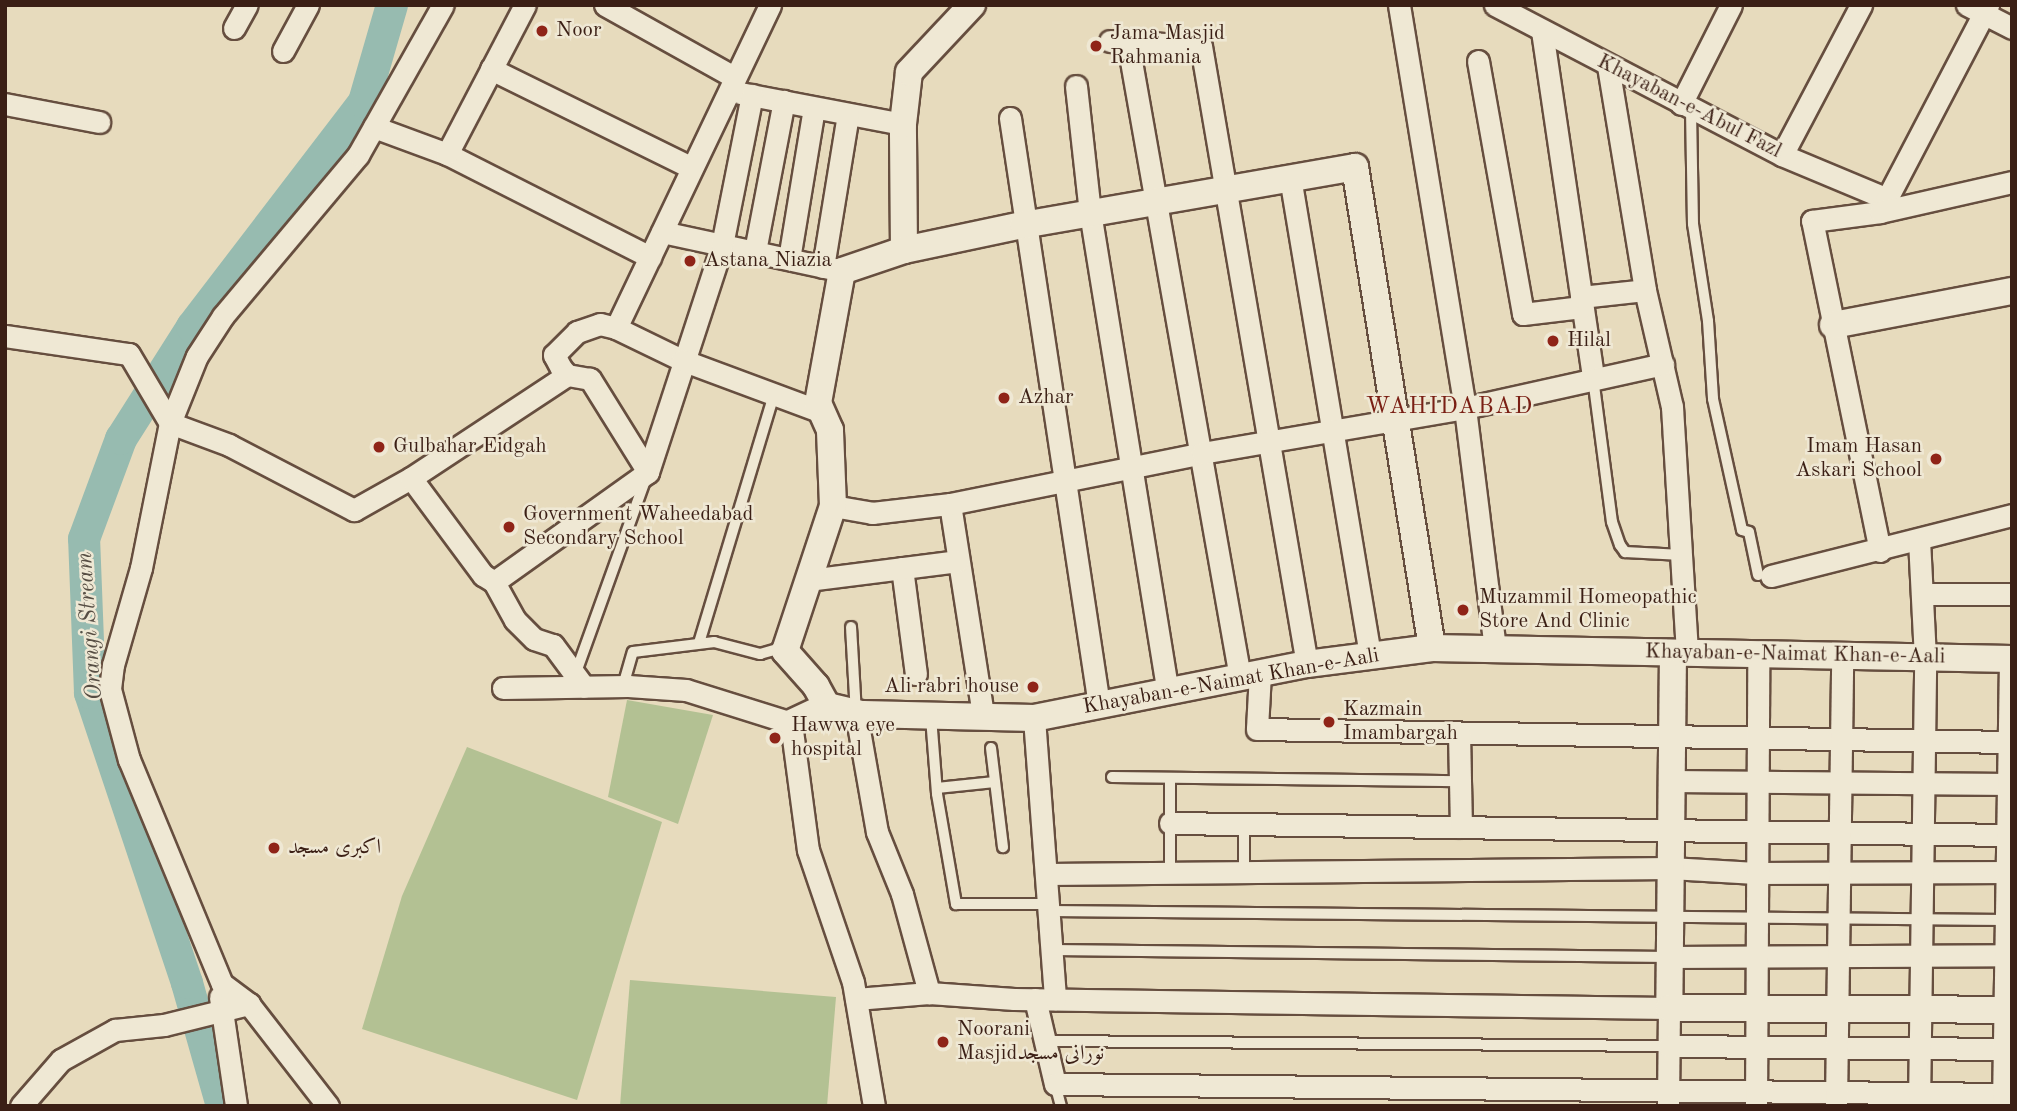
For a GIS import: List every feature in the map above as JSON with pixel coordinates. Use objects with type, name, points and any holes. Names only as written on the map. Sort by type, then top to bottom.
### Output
[{"type":"street","points":[[234,28],[247,5]]},
{"type":"street","points":[[283,51],[308,5]]},
{"type":"street","points":[[236,1106],[221,1010],[222,984],[128,760],[110,689],[122,620],[141,568],[170,424],[197,356],[223,316],[336,187],[374,127],[443,5]]},
{"type":"street","points":[[447,154],[525,5]]},
{"type":"street","points":[[605,5],[752,95],[903,124]]},
{"type":"street","points":[[616,328],[690,167],[770,5]]},
{"type":"street","points":[[904,250],[903,124],[909,72],[972,5]]},
{"type":"street","points":[[1399,5],[1465,408],[1495,649]]},
{"type":"street","name":"Khayaban-e-Abul Fazl","points":[[1495,5],[1534,19],[1608,65],[1686,107],[1884,205]]},
{"type":"street","points":[[1686,107],[1731,5]]},
{"type":"street","points":[[1782,155],[1861,5]]},
{"type":"street","points":[[1884,205],[1980,8],[2012,28]]},
{"type":"street","points":[[1534,19],[1593,378]]},
{"type":"street","points":[[1307,664],[1266,442],[1201,46],[1119,42],[1156,200],[1202,453],[1250,675],[1257,729],[2010,742]]},
{"type":"street","points":[[1478,61],[1522,314],[1645,290]]},
{"type":"street","points":[[1608,65],[1645,290],[1663,364],[1677,445],[1682,555],[1680,653],[1672,736],[1668,1097]]},
{"type":"street","points":[[491,69],[690,167]]},
{"type":"street","points":[[1076,86],[1090,212],[1168,691]]},
{"type":"street","points":[[494,582],[648,472],[682,360],[722,244],[752,95]]},
{"type":"street","points":[[755,251],[783,102]]},
{"type":"street","points":[[5,104],[99,122]]},
{"type":"street","points":[[789,259],[814,108]]},
{"type":"street","points":[[503,688],[579,681],[686,690],[791,723],[827,706],[816,686],[785,651],[833,506],[830,430],[818,403],[848,114]]},
{"type":"street","points":[[1010,118],[1023,225],[1099,705]]},
{"type":"street","points":[[374,127],[447,154],[650,257]]},
{"type":"street","points":[[662,232],[833,269],[904,250],[1023,225],[1355,167],[1398,420],[1432,648]]},
{"type":"street","points":[[1290,177],[1370,655]]},
{"type":"street","points":[[1880,551],[1812,221],[2012,182]]},
{"type":"street","points":[[1833,325],[2012,290]]},
{"type":"street","points":[[567,375],[554,355],[567,338],[600,324],[616,328],[682,360],[822,412]]},
{"type":"street","points":[[5,336],[129,354],[170,424],[229,445],[354,510],[411,478],[567,375],[590,379],[648,472]]},
{"type":"street","points":[[833,506],[872,513],[950,504],[1202,453],[1465,408],[1663,364]]},
{"type":"street","points":[[411,478],[483,575],[494,582],[515,620],[534,639],[553,645],[579,681]]},
{"type":"street","points":[[950,504],[983,715]]},
{"type":"street","points":[[1765,576],[1880,551],[2012,515]]},
{"type":"street","points":[[1919,540],[1925,658],[1919,1099]]},
{"type":"street","points":[[808,580],[958,561]]},
{"type":"street","points":[[902,568],[916,674]]},
{"type":"street","points":[[1922,594],[2012,594]]},
{"type":"street","name":"Khayaban-e-Naimat Khan-e-Aali","points":[[827,706],[856,713],[1034,718],[1307,664],[1432,648],[2011,659]]},
{"type":"street","points":[[1756,1098],[1758,656]]},
{"type":"street","points":[[1836,1099],[1842,657]]},
{"type":"street","points":[[1034,718],[1052,950],[1045,999],[1045,1041],[1055,1084],[1668,1097],[2006,1098],[2011,659]]},
{"type":"street","points":[[856,713],[877,832],[902,894],[929,993]]},
{"type":"street","points":[[791,723],[808,850],[856,999],[874,1106]]},
{"type":"street","points":[[1459,733],[1461,827]]},
{"type":"street","points":[[1671,781],[1923,781],[2010,784]]},
{"type":"street","points":[[1170,823],[2009,835]]},
{"type":"street","points":[[1047,874],[1670,869],[1756,873],[2009,872]]},
{"type":"street","points":[[1670,957],[2009,954]]},
{"type":"street","points":[[222,984],[249,1004],[328,1106]]},
{"type":"street","points":[[856,999],[929,993],[1045,999],[2008,1010]]},
{"type":"street","points":[[22,1106],[61,1060],[82,1045],[115,1030],[164,1025],[249,1004]]},
{"type":"street","points":[[1669,1046],[1755,1046],[1837,1051],[2008,1049]]},
{"type":"lane","points":[[1686,107],[1693,224],[1708,321],[1713,399],[1742,530],[1749,531],[1765,576]]},
{"type":"lane","points":[[1593,378],[1612,522],[1620,545],[1625,552],[1682,555]]},
{"type":"lane","points":[[699,643],[774,394]]},
{"type":"lane","points":[[579,681],[648,472]]},
{"type":"lane","points":[[851,627],[856,713]]},
{"type":"lane","points":[[623,686],[633,652],[714,642],[760,654],[787,646]]},
{"type":"lane","points":[[930,715],[937,788],[956,904],[2009,920]]},
{"type":"lane","points":[[991,748],[1003,847]]},
{"type":"lane","points":[[1112,777],[1460,780]]},
{"type":"lane","points":[[1170,778],[1170,874]]},
{"type":"lane","points":[[937,788],[995,782]]},
{"type":"lane","points":[[1244,823],[1244,874]]},
{"type":"lane","points":[[1052,950],[1670,957]]},
{"type":"lane","points":[[1045,1041],[1669,1046]]},
{"type":"lane","points":[[1055,1084],[1061,1106]]},
{"type":"green space","points":[[627,700],[713,715],[678,824],[608,797]]},
{"type":"green space","points":[[467,747],[662,822],[577,1100],[362,1029],[402,896]]},
{"type":"green space","points":[[630,980],[836,997],[827,1106],[620,1106]]},
{"type":"waterway","name":"Orangi Stream","points":[[222,1106],[187,983],[90,693],[84,539],[121,439],[192,327],[364,102],[392,5]]},
{"type":"place","name":"Noor","points":[[542,31]]},
{"type":"place","name":"Jama Masjid Rahmania","points":[[1096,46]]},
{"type":"place","name":"Astana Niazia","points":[[690,261]]},
{"type":"place","name":"Hilal","points":[[1553,341]]},
{"type":"place","name":"Azhar","points":[[1004,398]]},
{"type":"place","name":"Gulbahar Eidgah","points":[[379,447]]},
{"type":"place","name":"Imam Hasan Askari School","points":[[1936,459]]},
{"type":"place","name":"Government Waheedabad Secondary School","points":[[509,527]]},
{"type":"place","name":"Muzammil Homeopathic Store And Clinic","points":[[1463,610]]},
{"type":"place","name":"Ali rabri house","points":[[1033,687]]},
{"type":"place","name":"Kazmain Imambargah","points":[[1329,722]]},
{"type":"place","name":"Hawwa eye hospital","points":[[775,738]]},
{"type":"place","name":"اکبری مسجد","points":[[274,848]]},
{"type":"place","name":"Noorani Masjidنورانی مسجد","points":[[943,1042]]},
{"type":"district","name":"WAHIDABAD","points":[[1450,407]]}]
